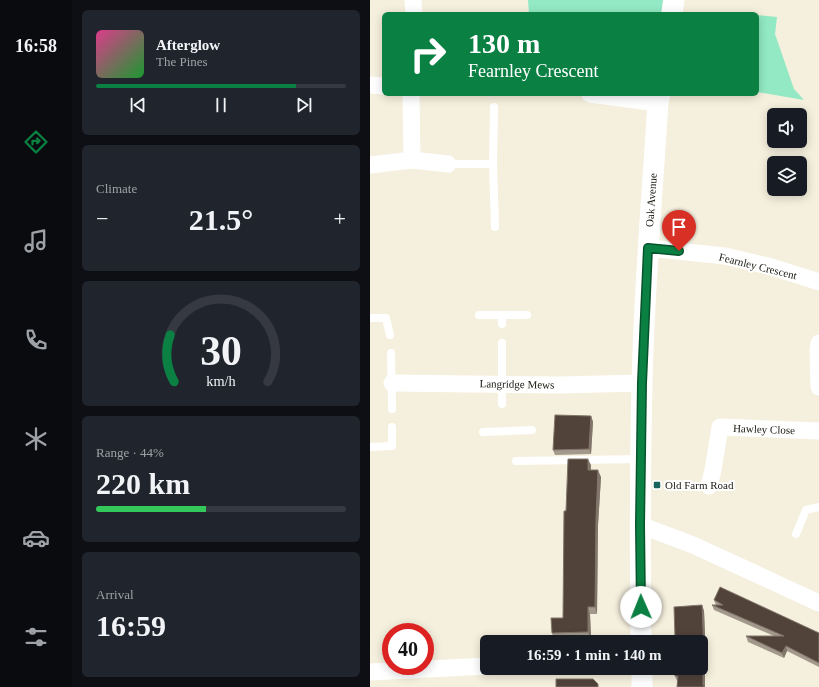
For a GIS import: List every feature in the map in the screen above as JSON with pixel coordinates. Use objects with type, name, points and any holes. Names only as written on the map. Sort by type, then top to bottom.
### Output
[{"type":"street","points":[[413,0],[414,12]]},
{"type":"street","points":[[672,12],[674,0]]},
{"type":"street","points":[[411,96],[412,160]]},
{"type":"street","points":[[624,96],[659,98]]},
{"type":"street","name":"Oak Avenue","points":[[641,635],[640,525],[642,383],[648,248],[659,98]]},
{"type":"street","points":[[370,165],[412,160],[448,164]]},
{"type":"street","name":"Fearnley Crescent","points":[[648,248],[725,256],[772,267],[819,282]]},
{"type":"street","points":[[819,343],[819,387]]},
{"type":"street","name":"Langridge Mews","points":[[392,383],[642,383]]},
{"type":"street","name":"Hawley Close","points":[[709,486],[720,427],[819,431]]},
{"type":"street","points":[[640,525],[693,545],[819,603]]},
{"type":"street","points":[[370,672],[480,666]]},
{"type":"street","points":[[642,675],[642,687]]},
{"type":"lane","points":[[494,107],[493,164],[496,226]]},
{"type":"lane","points":[[448,164],[493,164]]},
{"type":"lane","points":[[479,315],[527,315]]},
{"type":"lane","points":[[502,315],[502,324]]},
{"type":"lane","points":[[370,318],[386,318],[390,335]]},
{"type":"lane","points":[[502,343],[502,404]]},
{"type":"lane","points":[[391,353],[392,409]]},
{"type":"lane","points":[[370,447],[392,446],[392,427]]},
{"type":"lane","points":[[483,432],[503,428],[532,430]]},
{"type":"lane","points":[[516,461],[641,459]]},
{"type":"lane","points":[[796,534],[806,510],[819,507]]},
{"type":"green space","points":[[528,0],[663,0],[661,12],[529,12]]},
{"type":"green space","points":[[759,15],[777,17],[775,34],[794,89],[804,100],[759,92]]},
{"type":"building","points":[[555,415],[591,416],[589,449],[553,450]]},
{"type":"building","points":[[568,459],[588,459],[588,470],[598,470],[595,607],[588,607],[588,632],[552,633],[551,618],[563,618],[564,511],[566,511]]},
{"type":"building","points":[[720,587],[819,633],[819,663],[786,646],[782,653],[746,636],[784,636],[712,605],[723,605],[714,600]]},
{"type":"building","points":[[702,605],[703,635],[675,635],[674,607]]},
{"type":"building","points":[[703,675],[704,687],[677,687],[678,676],[675,676]]},
{"type":"building","points":[[556,679],[593,679],[598,684],[598,687],[556,687]]},
{"type":"place","name":"Old Farm Road","points":[[657,485]]},
{"type":"route","points":[[641,607],[640,525],[642,383],[648,248],[679,251]]}]
